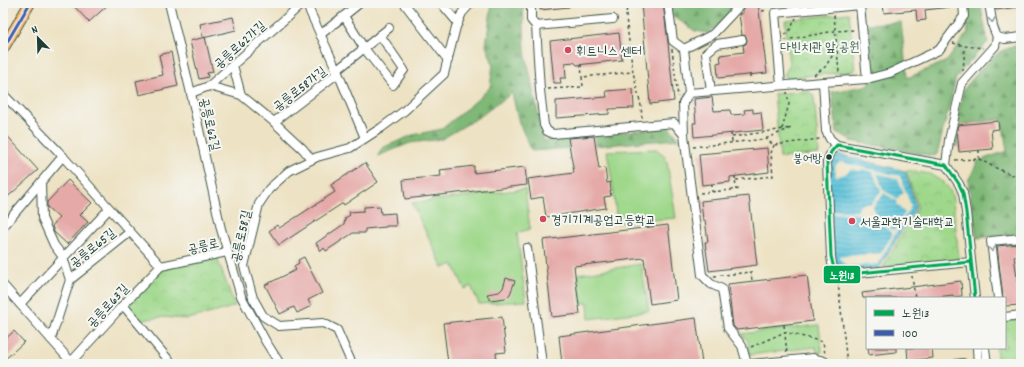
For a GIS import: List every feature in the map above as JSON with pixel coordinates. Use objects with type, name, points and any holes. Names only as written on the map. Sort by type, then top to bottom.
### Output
[{"type":"main road","points":[[3,49],[30,3]]},
{"type":"street","name":"공릉로62길","points":[[169,3],[227,252]]},
{"type":"street","name":"공릉로62가길","points":[[191,93],[209,86],[304,3]]},
{"type":"street","points":[[304,3],[366,138]]},
{"type":"street","points":[[320,35],[360,3]]},
{"type":"street","points":[[404,3],[448,60]]},
{"type":"street","points":[[441,3],[458,23]]},
{"type":"street","name":"공릉로58길","points":[[352,364],[337,330],[323,323],[279,326],[263,316],[253,298],[244,266],[259,204],[269,189],[289,172],[311,159],[350,148],[366,138],[404,111],[444,74],[458,23],[462,13],[471,3]]},
{"type":"street","points":[[531,3],[531,20],[536,26],[544,125],[547,131],[553,134],[674,123],[684,135]]},
{"type":"street","points":[[668,3],[673,41],[684,49],[689,93],[683,103],[684,135],[702,275],[711,284],[722,289],[728,328],[742,346],[747,364]]},
{"type":"street","points":[[684,49],[713,34],[742,3]]},
{"type":"street","points":[[689,93],[867,79],[890,74],[939,50],[964,16],[964,3]]},
{"type":"street","points":[[946,165],[949,140],[962,83],[995,46],[997,37],[993,28],[989,3]]},
{"type":"street","points":[[784,86],[777,42],[775,13],[860,5],[867,79]]},
{"type":"street","points":[[344,16],[364,48],[393,85],[404,70],[380,35]]},
{"type":"street","points":[[536,26],[613,20]]},
{"type":"street","name":"공릉로58가길","points":[[274,122],[389,28]]},
{"type":"street","points":[[997,37],[1005,39],[1021,37]]},
{"type":"street","points":[[711,91],[706,52],[717,44],[742,40]]},
{"type":"street","points":[[233,65],[241,95]]},
{"type":"street","points":[[823,82],[826,131],[830,139],[837,145],[946,165],[960,184],[966,212],[975,297]]},
{"type":"street","name":"공릉로62가길","points":[[209,86],[241,95]]},
{"type":"street","points":[[3,94],[63,156],[161,266]]},
{"type":"street","name":"공릉로58가길","points":[[241,95],[303,148],[311,159]]},
{"type":"street","points":[[837,145],[831,152],[827,162],[830,256],[832,267],[835,272],[839,275],[971,262]]},
{"type":"street","points":[[3,227],[63,156]]},
{"type":"street","points":[[41,182],[42,218],[54,245],[64,257]]},
{"type":"street","points":[[20,304],[109,209]]},
{"type":"street","name":"공릉로65길","points":[[70,280],[130,232]]},
{"type":"street","points":[[998,297],[990,241],[1021,238]]},
{"type":"street","points":[[527,248],[542,364]]},
{"type":"street","name":"공릉로","points":[[161,266],[227,252],[241,296],[280,364]]},
{"type":"street","name":"공릉로65길","points":[[51,339],[70,280],[64,257]]},
{"type":"street","name":"공릉로63길","points":[[72,363],[122,305],[161,266]]},
{"type":"street","points":[[3,285],[72,363]]},
{"type":"street","points":[[122,305],[172,364]]},
{"type":"street","points":[[1006,317],[1021,315]]},
{"type":"street","points":[[977,349],[978,364]]},
{"type":"street","points":[[985,349],[987,364]]},
{"type":"street","points":[[751,364],[813,358],[822,363]]},
{"type":"path","points":[[627,3],[626,18],[630,49],[633,72],[641,106],[643,126]]},
{"type":"path","points":[[833,8],[840,75]]},
{"type":"path","points":[[777,42],[790,30],[797,11]]},
{"type":"path","points":[[777,42],[836,31],[862,30]]},
{"type":"path","points":[[945,41],[965,46],[988,49]]},
{"type":"path","points":[[672,44],[678,99]]},
{"type":"path","points":[[962,75],[965,46]]},
{"type":"path","points":[[630,49],[645,47]]},
{"type":"path","points":[[811,77],[825,67],[837,48]]},
{"type":"path","points":[[540,90],[583,87],[581,64]]},
{"type":"path","points":[[582,77],[633,72]]},
{"type":"path","points":[[750,74],[750,82]]},
{"type":"path","points":[[782,130],[789,104],[784,86]]},
{"type":"path","points":[[686,147],[765,139],[791,128],[732,137]]},
{"type":"path","points":[[731,133],[732,142]]},
{"type":"path","points":[[765,139],[774,145],[820,139]]},
{"type":"path","points":[[736,180],[773,176],[771,153],[774,145]]},
{"type":"path","points":[[979,150],[979,159]]},
{"type":"path","points":[[953,160],[979,159],[992,166],[1021,177]]},
{"type":"path","points":[[735,176],[736,190]]},
{"type":"path","points":[[712,184],[712,192]]},
{"type":"path","points":[[692,194],[742,189]]},
{"type":"path","points":[[704,278],[751,272],[752,281]]},
{"type":"path","points":[[912,273],[915,297]]},
{"type":"path","points":[[838,284],[847,364]]},
{"type":"path","points":[[784,325],[788,360]]},
{"type":"path","points":[[743,350],[785,332],[824,342],[822,363]]},
{"type":"green space","points":[[492,3],[523,3],[525,51],[544,141],[669,127],[679,139],[532,151],[519,123],[512,93],[479,117],[442,139],[410,143],[378,156],[382,148],[413,135],[442,129],[490,87],[493,64],[486,45]]},
{"type":"green space","points":[[670,3],[738,3],[717,26],[708,33],[695,31],[670,14]]},
{"type":"green space","points":[[966,3],[980,3],[988,42],[956,78],[937,154],[934,156],[851,141],[837,133],[832,92],[870,85],[868,24],[901,22],[907,78],[947,61],[968,32]]},
{"type":"green space","name":"다빈치관 앞 공원","points":[[849,13],[855,71],[787,78],[784,75],[789,66],[785,20]]},
{"type":"green space","points":[[1021,45],[1021,234],[977,238],[968,181],[978,161],[1007,151],[1002,119],[957,125],[958,146],[953,146],[957,118],[964,89],[980,70],[1001,51]]},
{"type":"green space","points":[[808,91],[814,96],[819,154],[780,158],[774,94]]},
{"type":"green space","points":[[656,149],[664,155],[667,162],[676,218],[617,223],[607,151]]},
{"type":"green space","points":[[906,170],[930,174],[944,183],[950,190],[953,200],[959,259],[883,267],[918,207]]},
{"type":"green space","points":[[525,189],[530,229],[517,233],[526,301],[479,304],[471,286],[465,289],[453,264],[443,268],[412,203]]},
{"type":"green space","points":[[217,258],[235,306],[187,319],[161,317],[143,320],[140,323],[126,306],[163,269]]},
{"type":"green space","points":[[641,264],[649,311],[589,319],[588,303],[581,303],[578,274]]},
{"type":"green space","points":[[1021,319],[1021,364],[998,364],[996,349],[1006,349],[1006,321]]},
{"type":"green space","points":[[819,325],[822,352],[817,353],[816,347],[749,355],[748,340],[740,334]]},
{"type":"water","name":"붕어방","points":[[837,154],[905,171],[916,207],[879,268],[844,271],[831,258],[828,164]]},
{"type":"pier","points":[[840,162],[900,176],[911,206],[878,264],[847,266],[838,257],[881,253],[893,234],[873,217],[872,219],[864,219],[859,214],[832,213],[832,211],[858,211],[859,206],[866,203],[871,204],[881,191],[873,172],[862,169],[861,171],[851,169],[845,174],[836,177],[835,167]],"holes":[[[877,173],[898,179],[904,193],[899,196],[898,199],[883,190]],[[884,193],[897,201],[897,205],[905,213],[894,231],[874,215],[875,212],[873,206]]]},
{"type":"building","points":[[71,3],[110,3],[89,22]]},
{"type":"building","points":[[540,3],[569,3],[569,7],[540,10]]},
{"type":"building","points":[[641,3],[663,3],[674,101],[650,104]]},
{"type":"building","points":[[747,3],[758,3],[767,73],[718,78],[717,63],[721,62],[720,55],[744,52],[743,45],[746,44],[747,40],[746,36],[742,35],[739,14],[743,13]]},
{"type":"building","points":[[883,3],[950,3],[951,7],[925,10],[926,20],[917,21],[916,10],[884,13]]},
{"type":"building","points":[[995,3],[1019,3],[1019,7],[996,10]]},
{"type":"building","points":[[233,17],[236,30],[203,38],[200,24]]},
{"type":"building","points":[[619,33],[622,60],[577,65],[574,62],[565,63],[566,78],[560,78],[561,83],[554,83],[550,41]]},
{"type":"building","points":[[205,37],[213,72],[207,73],[208,77],[199,79],[190,41]]},
{"type":"building","points":[[171,52],[178,86],[139,95],[136,81],[163,75],[159,55]]},
{"type":"building","points":[[633,89],[634,108],[609,109],[609,114],[556,118],[556,101],[607,97],[606,91]]},
{"type":"building","points":[[712,97],[714,111],[730,110],[731,115],[745,114],[744,110],[753,109],[753,113],[761,112],[763,130],[694,137],[693,123],[696,123],[694,99]]},
{"type":"building","points":[[998,121],[999,129],[991,130],[993,149],[959,152],[958,125]]},
{"type":"building","points":[[3,131],[38,170],[3,201]]},
{"type":"building","points":[[594,136],[599,169],[605,168],[607,183],[610,182],[611,196],[604,197],[606,208],[546,217],[543,197],[531,199],[528,179],[574,173],[568,138]]},
{"type":"building","points":[[767,148],[769,172],[730,177],[730,182],[702,185],[699,154]]},
{"type":"building","points":[[365,163],[378,182],[279,245],[269,231],[277,225],[279,228],[281,227],[335,192],[331,185]]},
{"type":"building","points":[[474,166],[474,173],[525,167],[527,185],[405,199],[403,180],[441,176],[440,170]]},
{"type":"building","points":[[68,180],[92,203],[80,215],[88,222],[67,244],[54,232],[52,226],[59,218],[47,207],[47,202]]},
{"type":"building","points":[[749,196],[757,265],[709,271],[705,242],[708,242],[705,220],[703,220],[701,201]]},
{"type":"building","points":[[380,206],[381,214],[395,213],[396,226],[365,229],[365,233],[353,233],[326,251],[324,248],[321,251],[316,243],[344,224],[345,218],[350,215],[349,212],[364,211],[364,207]]},
{"type":"building","points":[[668,225],[677,300],[650,304],[644,258],[574,266],[580,314],[552,317],[543,240]]},
{"type":"building","points":[[1021,244],[1021,256],[1014,256],[1019,293],[1021,292],[1021,305],[1006,306],[1006,297],[1003,297],[997,246]]},
{"type":"building","points":[[304,257],[322,293],[308,300],[311,306],[297,313],[294,307],[280,314],[265,285],[296,270],[294,266],[299,263],[298,260]]},
{"type":"building","points":[[807,275],[813,321],[737,330],[733,326],[728,284]]},
{"type":"building","points":[[506,278],[515,281],[510,294],[506,298],[490,300],[487,294],[499,292],[503,288]]},
{"type":"building","points":[[961,281],[962,296],[863,298],[862,293]]},
{"type":"building","points":[[502,317],[506,352],[496,353],[497,364],[448,363],[443,323]]},
{"type":"building","points":[[696,318],[702,364],[562,364],[559,336]]},
{"type":"building","points":[[14,331],[24,342],[3,361],[3,341]]},
{"type":"building","points":[[868,349],[896,349],[896,352],[869,355]]},
{"type":"building","points":[[907,349],[932,349],[933,358],[908,361]]},
{"type":"transit line","name":"100","points":[[3,49],[30,3]]},
{"type":"transit line","name":"노원13","points":[[971,262],[839,275],[834,269],[831,256],[827,162],[831,152],[837,145],[946,165],[959,184],[963,193],[966,212],[975,297]]},
{"type":"place","name":"휘트니스 센터","points":[[568,50]]},
{"type":"place","name":"붕어방","points":[[829,157]]},
{"type":"place","name":"경기기계공업고등학교","points":[[543,219]]},
{"type":"place","name":"서울과학기술대학교","points":[[852,221]]}]
